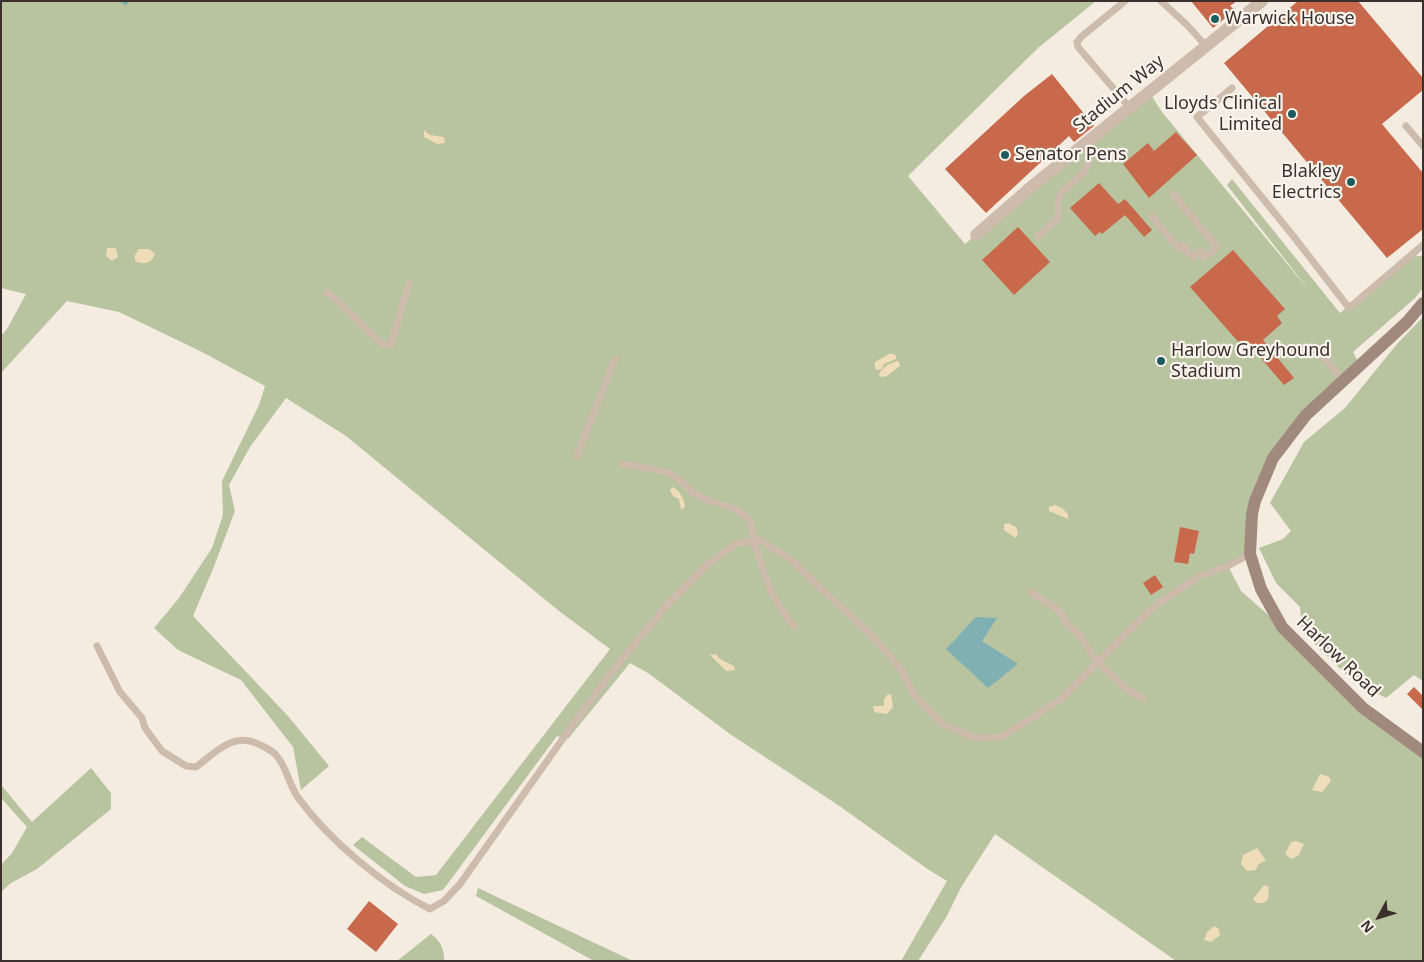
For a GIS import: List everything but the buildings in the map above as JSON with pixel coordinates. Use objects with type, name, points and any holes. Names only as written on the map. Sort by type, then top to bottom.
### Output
[{"type":"street","name":"Stadium Way","points":[[976,235],[1089,140],[1262,1]]},
{"type":"street","name":"Harlow Road","points":[[1423,303],[1407,322],[1306,415],[1273,458],[1255,500],[1252,514],[1250,554],[1261,589],[1282,626],[1363,708],[1423,752]]},
{"type":"lane","points":[[1125,1],[1081,37],[1078,47],[1130,108]]},
{"type":"lane","points":[[1161,1],[1206,46]]},
{"type":"lane","points":[[1232,88],[1196,117],[1349,308],[1423,245]]},
{"type":"lane","points":[[1406,126],[1423,146]]},
{"type":"lane","points":[[1038,236],[1058,218],[1058,200],[1063,191],[1085,171],[1088,164],[1089,140]]},
{"type":"lane","points":[[1152,216],[1179,249],[1184,245],[1193,256],[1200,251],[1205,257],[1217,247],[1173,194]]},
{"type":"lane","points":[[327,293],[337,300],[382,344],[391,345],[409,284]]},
{"type":"lane","points":[[1323,356],[1343,381]]},
{"type":"lane","points":[[577,456],[615,359]]},
{"type":"lane","points":[[622,464],[668,473],[700,496],[740,511],[747,516],[765,577],[782,612],[794,626]]},
{"type":"lane","points":[[97,646],[120,692],[142,718],[145,728],[162,750],[186,766],[196,767],[226,744],[240,740],[252,742],[276,754],[298,798],[345,848],[404,896],[430,909],[444,901],[460,884],[574,723],[667,605],[707,565],[737,543],[760,540],[790,559],[873,637],[902,670],[915,696],[941,723],[975,738],[1001,737],[1030,720],[1065,696],[1127,632],[1159,603],[1200,576],[1228,566],[1250,554]]},
{"type":"lane","points":[[1031,592],[1061,612],[1067,624],[1081,636],[1098,663],[1128,690],[1143,699]]},
{"type":"green space","points":[[1,1],[1096,1],[1038,48],[908,176],[965,244],[1149,92],[1162,112],[1312,294],[1227,185],[1232,179],[1340,313],[1410,257],[1423,255],[1423,288],[1415,298],[1353,352],[1360,365],[1306,415],[1262,481],[1250,554],[1228,566],[1241,591],[1282,627],[1363,708],[1423,752],[1423,961],[1176,961],[995,834],[918,961],[901,961],[947,881],[838,805],[730,734],[648,673],[630,663],[568,739],[557,736],[443,890],[424,894],[405,886],[353,845],[362,837],[416,877],[436,875],[610,649],[559,611],[346,436],[286,398],[250,447],[229,485],[235,511],[193,616],[288,716],[329,766],[301,790],[293,747],[241,680],[178,650],[154,628],[179,598],[212,548],[223,515],[222,481],[259,405],[265,386],[202,352],[119,312],[67,301],[1,373],[1,336],[7,329],[26,294],[1,288]]},
{"type":"green space","points":[[1423,317],[1423,681],[1414,675],[1386,698],[1353,681],[1302,632],[1300,607],[1276,583],[1259,548],[1283,539],[1291,531],[1270,503],[1304,442],[1345,408],[1397,344]]},
{"type":"green space","points":[[91,768],[111,793],[111,809],[37,869],[11,883],[1,892],[1,865],[12,853],[27,827],[1,798],[1,785],[32,822]]},
{"type":"green space","points":[[478,888],[633,961],[594,961],[476,896]]},
{"type":"green space","points":[[431,934],[441,946],[444,953],[444,961],[397,961]]},
{"type":"sand","points":[[424,130],[430,135],[444,137],[445,143],[437,144],[424,137]]},
{"type":"sand","points":[[107,248],[116,248],[118,257],[112,261],[106,256]]},
{"type":"sand","points":[[139,249],[149,249],[155,254],[149,262],[138,262],[135,261],[135,255]]},
{"type":"sand","points":[[889,354],[894,354],[896,359],[884,364],[882,369],[877,370],[875,362]]},
{"type":"sand","points":[[897,361],[900,366],[887,376],[881,377],[879,375],[887,365]]},
{"type":"sand","points":[[673,487],[684,501],[685,507],[681,510],[679,499],[673,496],[670,490]]},
{"type":"sand","points":[[1055,505],[1062,508],[1068,514],[1068,519],[1049,511],[1049,507]]},
{"type":"sand","points":[[1008,523],[1016,527],[1018,533],[1016,538],[1004,530],[1004,524]]},
{"type":"sand","points":[[716,654],[720,659],[734,666],[735,670],[726,671],[710,655]]},
{"type":"sand","points":[[891,694],[893,707],[887,714],[874,712],[873,706],[884,706],[884,699],[887,695]]},
{"type":"sand","points":[[1320,774],[1329,777],[1331,781],[1322,792],[1312,790]]},
{"type":"sand","points":[[1296,841],[1304,844],[1299,855],[1291,859],[1285,854],[1291,842]]},
{"type":"sand","points":[[1257,848],[1266,860],[1258,865],[1256,870],[1247,871],[1241,864],[1243,855]]},
{"type":"sand","points":[[1264,885],[1269,887],[1268,899],[1264,903],[1257,903],[1253,899]]},
{"type":"sand","points":[[1214,926],[1219,929],[1220,935],[1211,942],[1204,940],[1207,932]]},
{"type":"water","points":[[976,617],[997,618],[982,641],[1018,664],[988,688],[946,649]]},
{"type":"place","name":"Warwick House","points":[[1215,19]]},
{"type":"place","name":"Lloyds Clinical Limited","points":[[1292,114]]},
{"type":"place","name":"Senator Pens","points":[[1005,155]]},
{"type":"place","name":"Blakley Electrics","points":[[1351,182]]},
{"type":"place","name":"Harlow Greyhound Stadium","points":[[1161,361]]}]
